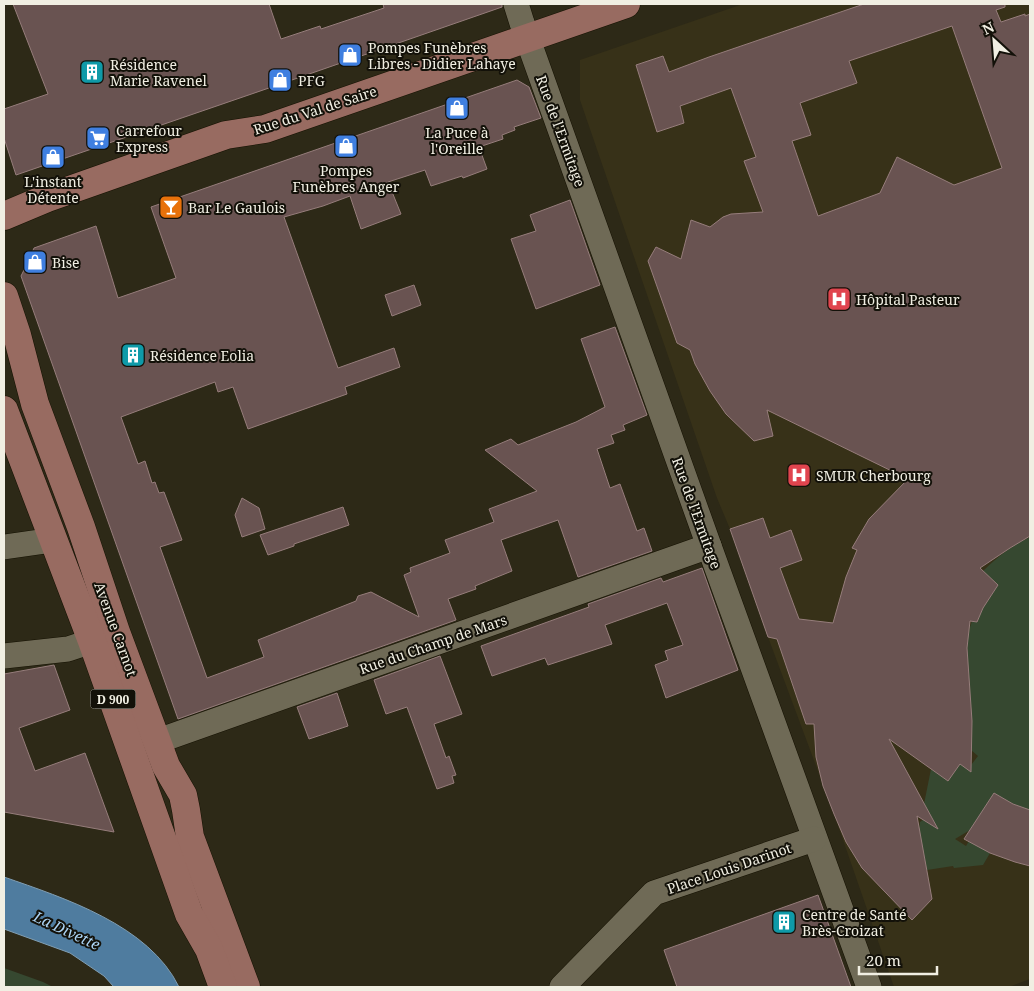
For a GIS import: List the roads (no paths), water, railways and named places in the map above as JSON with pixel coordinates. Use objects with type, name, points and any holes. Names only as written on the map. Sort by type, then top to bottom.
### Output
[{"type":"main road","name":"Rue du Val de Saire","points":[[4,216],[47,198],[226,135],[265,129],[626,4]]},
{"type":"main road","name":"Avenue Carnot","points":[[4,296],[17,335],[35,404],[166,766],[183,795],[190,837],[246,987]]},
{"type":"main road","name":"Avenue Carnot","points":[[4,410],[92,641],[189,914],[209,950],[223,987]]},
{"type":"street","name":"Rue de l'Ermitage","points":[[516,4],[814,839],[869,987]]},
{"type":"street","points":[[4,547],[53,540]]},
{"type":"street","name":"Rue du Champ de Mars","points":[[158,742],[709,546]]},
{"type":"street","points":[[4,656],[68,649],[92,641]]},
{"type":"street","name":"Place Louis Darinot","points":[[562,987],[654,893],[814,839]]},
{"type":"water","name":"La Divette","points":[[4,877],[78,905],[126,930],[165,965],[179,987],[114,987],[104,976],[70,953],[4,929]]},
{"type":"place","name":"Pompes Funèbres Libres - Didier Lahaye","points":[[350,55]]},
{"type":"place","name":"Résidence Marie Ravenel","points":[[92,72]]},
{"type":"place","name":"PFG","points":[[280,80]]},
{"type":"place","name":"La Puce à l'Oreille","points":[[457,108]]},
{"type":"place","name":"Carrefour Express","points":[[98,138]]},
{"type":"place","name":"Pompes Funèbres Anger","points":[[346,146]]},
{"type":"place","name":"L'instant Détente","points":[[53,157]]},
{"type":"place","name":"Bar Le Gaulois","points":[[171,207]]},
{"type":"place","name":"Bise","points":[[35,262]]},
{"type":"place","name":"Hôpital Pasteur","points":[[839,299]]},
{"type":"place","name":"Résidence Eolia","points":[[133,355]]},
{"type":"place","name":"SMUR Cherbourg","points":[[799,475]]},
{"type":"place","name":"Centre de Santé Brès-Croizat","points":[[784,922]]}]
